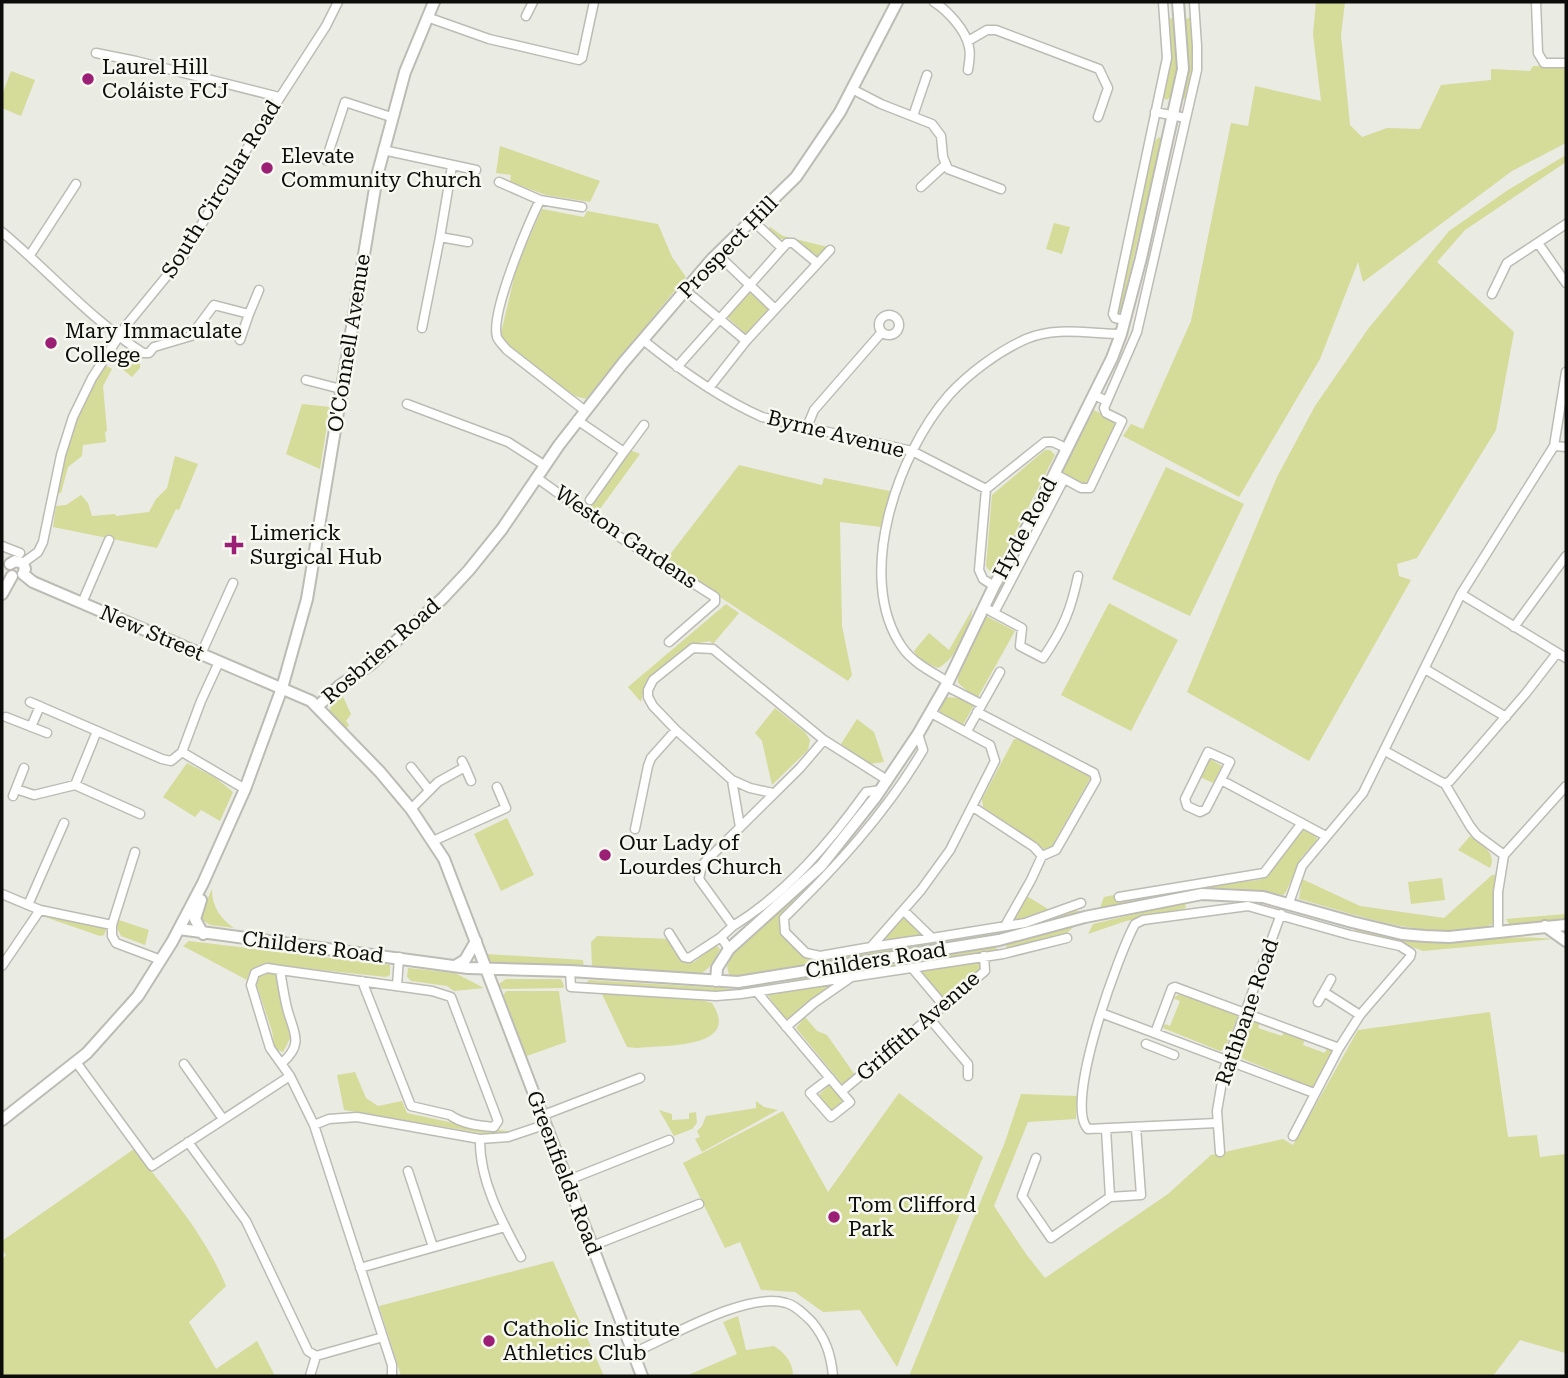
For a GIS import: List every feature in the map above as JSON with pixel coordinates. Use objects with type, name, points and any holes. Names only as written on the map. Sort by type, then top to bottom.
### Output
[{"type":"main road","name":"Prospect Hill","points":[[537,478],[581,415],[685,290],[717,254],[796,177],[852,89],[897,2]]},
{"type":"main road","name":"O'Connell Avenue","points":[[203,883],[245,789],[282,688],[307,599],[383,150],[405,72],[431,3]]},
{"type":"main road","name":"Hyde Road","points":[[716,981],[717,968],[729,949],[821,866],[881,789],[931,713],[989,610],[994,586],[1058,476],[1066,448],[1094,395],[1121,334],[1141,258],[1183,69],[1178,7]]},
{"type":"main road","name":"Rosbrien Road","points":[[486,969],[444,859],[433,841],[380,772],[317,707],[340,685],[370,665],[443,598],[481,556],[537,478]]},
{"type":"main road","points":[[6,561],[9,571],[20,567]]},
{"type":"main road","name":"South Circular Road","points":[[2,594],[20,567]]},
{"type":"main road","name":"New Street","points":[[20,567],[33,582],[282,688],[311,701],[317,707]]},
{"type":"main road","points":[[2,1120],[76,1062],[132,1004],[161,960],[203,883]]},
{"type":"main road","points":[[203,883],[204,893],[195,919],[203,934]]},
{"type":"main road","name":"Childers Road","points":[[179,929],[486,969],[570,971],[738,982],[999,940],[1085,917],[1192,896],[1224,893],[1289,903],[1402,934],[1449,937],[1566,925]]},
{"type":"main road","points":[[1545,926],[1566,942]]},
{"type":"main road","points":[[455,966],[465,960],[476,941]]},
{"type":"main road","name":"Greenfields Road","points":[[486,969],[642,1376]]},
{"type":"street","name":"South Circular Road","points":[[20,567],[38,552],[43,542],[61,456],[73,417],[92,378],[118,337],[184,255],[230,175],[326,26],[338,2]]},
{"type":"street","points":[[526,16],[533,2]]},
{"type":"street","points":[[427,17],[489,39],[579,60],[582,58],[594,2]]},
{"type":"street","points":[[934,2],[952,17],[968,41],[968,70]]},
{"type":"street","points":[[1120,319],[1113,314],[1167,58],[1163,2]]},
{"type":"street","points":[[1536,2],[1538,53],[1544,63],[1566,63]]},
{"type":"street","points":[[1078,576],[1072,608],[1043,658],[1020,646],[1021,628],[989,610],[1058,476],[1082,488],[1090,488],[1122,421],[1104,411],[1138,332],[1197,71],[1194,6],[1178,7]]},
{"type":"street","points":[[968,41],[987,30],[996,30],[1099,69],[1108,88],[1098,117]]},
{"type":"street","points":[[96,53],[279,97]]},
{"type":"street","points":[[912,116],[927,75]]},
{"type":"street","points":[[852,89],[881,104],[932,124],[940,132],[945,165],[952,172],[1001,189]]},
{"type":"street","points":[[326,160],[345,102],[391,117]]},
{"type":"street","points":[[1155,112],[1186,118]]},
{"type":"street","points":[[383,150],[476,170]]},
{"type":"street","points":[[921,187],[945,165]]},
{"type":"street","points":[[422,328],[452,166]]},
{"type":"street","points":[[499,182],[540,200],[582,207]]},
{"type":"street","points":[[30,255],[76,184]]},
{"type":"street","points":[[540,200],[516,251],[496,325],[497,339],[624,452]]},
{"type":"street","points":[[752,220],[782,248]]},
{"type":"street","points":[[1492,294],[1507,263],[1566,224]]},
{"type":"street","points":[[2,232],[118,337],[144,354],[154,347],[191,337],[214,305],[249,314]]},
{"type":"street","points":[[440,237],[468,242]]},
{"type":"street","points":[[677,367],[787,243],[793,243],[817,263]]},
{"type":"street","points":[[1538,243],[1566,283]]},
{"type":"street","points":[[709,388],[746,341],[830,250]]},
{"type":"street","points":[[717,254],[775,309]]},
{"type":"street","points":[[240,340],[259,290]]},
{"type":"street","points":[[685,290],[746,341]]},
{"type":"street","points":[[807,427],[814,410],[882,332]]},
{"type":"street","points":[[1005,926],[1042,856],[1056,850],[1096,780],[1094,773],[979,708],[903,649],[889,619],[882,588],[882,559],[888,522],[896,491],[912,452],[938,409],[958,386],[1016,344],[1030,338],[1058,332],[1121,334]]},
{"type":"street","name":"Byrne Avenue","points":[[643,340],[677,367],[741,408],[762,417],[912,452],[986,489]]},
{"type":"street","points":[[1289,903],[1302,866],[1360,799],[1461,594],[1554,446],[1566,372]]},
{"type":"street","points":[[306,380],[341,389]]},
{"type":"street","points":[[1094,395],[1107,401]]},
{"type":"street","points":[[408,404],[508,442],[544,465]]},
{"type":"street","points":[[590,500],[644,425]]},
{"type":"street","points":[[994,586],[983,579],[979,570],[986,489],[1045,442],[1053,442],[1066,448]]},
{"type":"street","points":[[1554,446],[1566,447]]},
{"type":"street","name":"Weston Gardens","points":[[537,478],[615,534],[715,597],[715,602],[669,642]]},
{"type":"street","points":[[82,603],[108,540]]},
{"type":"street","points":[[2,547],[20,567]]},
{"type":"street","points":[[1514,626],[1566,556]]},
{"type":"street","points":[[201,654],[233,583]]},
{"type":"street","points":[[1461,594],[1566,658]]},
{"type":"street","points":[[773,793],[750,788],[732,780],[676,730],[648,697],[653,680],[693,648],[713,649],[881,789],[886,805]]},
{"type":"street","points":[[1445,784],[1506,717],[1557,653]]},
{"type":"street","points":[[30,702],[171,761],[182,752],[219,662]]},
{"type":"street","points":[[1425,669],[1506,717]]},
{"type":"street","points":[[967,732],[1000,672]]},
{"type":"street","points":[[31,727],[40,706]]},
{"type":"street","points":[[871,947],[904,911],[950,850],[995,761],[990,745],[931,713]]},
{"type":"street","points":[[6,717],[47,733]]},
{"type":"street","points":[[635,829],[651,758],[676,730]]},
{"type":"street","points":[[75,785],[97,731]]},
{"type":"street","points":[[669,933],[684,957],[689,958],[821,866],[886,805],[923,750],[918,734]]},
{"type":"street","points":[[748,932],[736,924],[699,878],[699,872],[702,865],[800,768],[824,740]]},
{"type":"street","points":[[1385,751],[1445,784],[1469,826],[1504,855]]},
{"type":"street","points":[[182,752],[245,789]]},
{"type":"street","points":[[1208,752],[1230,762],[1221,780],[1204,812],[1187,806],[1185,803],[1208,752]]},
{"type":"street","points":[[899,762],[910,771]]},
{"type":"street","points":[[411,809],[438,782],[464,764],[471,780]]},
{"type":"street","points":[[411,767],[429,790]]},
{"type":"street","points":[[24,768],[14,792],[34,795],[75,785],[140,814]]},
{"type":"street","points":[[732,780],[740,828]]},
{"type":"street","points":[[1221,780],[1326,836]]},
{"type":"street","points":[[433,841],[506,808],[497,786]]},
{"type":"street","points":[[1498,930],[1497,892],[1504,855],[1566,786]]},
{"type":"street","points":[[973,807],[1034,847],[1042,856]]},
{"type":"street","points":[[28,905],[64,823]]},
{"type":"street","points":[[1119,897],[1264,873],[1302,823]]},
{"type":"street","points":[[135,852],[112,925],[112,936],[116,943],[161,960]]},
{"type":"street","points":[[821,866],[784,918],[786,932],[806,953],[820,956],[1025,923],[1081,904]]},
{"type":"street","points":[[2,894],[40,910],[112,925]]},
{"type":"street","points":[[1192,896],[1195,912]]},
{"type":"street","points":[[1217,1123],[1088,1129],[1082,1119],[1084,1080],[1090,1044],[1135,924],[1241,905],[1400,946],[1411,956],[1360,1015],[1314,1093],[1293,1136]]},
{"type":"street","points":[[2,966],[40,910]]},
{"type":"street","points":[[904,911],[932,938]]},
{"type":"street","name":"Rathbane Road","points":[[1220,1152],[1218,1096],[1227,1060],[1281,914]]},
{"type":"street","points":[[1350,935],[1352,922]]},
{"type":"street","points":[[720,937],[729,949]]},
{"type":"street","points":[[570,971],[571,987],[716,996],[1003,954],[1067,938]]},
{"type":"street","points":[[999,940],[1003,954]]},
{"type":"street","name":"Griffith Avenue","points":[[842,1091],[985,971],[984,956]]},
{"type":"street","points":[[397,986],[399,957]]},
{"type":"street","points":[[912,968],[944,1006]]},
{"type":"street","points":[[362,981],[411,1106],[450,1115],[454,1119],[478,1126],[494,1127],[499,1121],[453,1000],[445,994],[397,986],[362,981],[280,970],[260,969],[255,973],[251,985],[270,1048],[290,1076],[314,1125],[392,1365],[392,1376]]},
{"type":"street","points":[[280,970],[287,1008],[296,1032],[295,1047],[282,1063]]},
{"type":"street","points":[[779,976],[781,988]]},
{"type":"street","points":[[786,1027],[814,1003],[853,977]]},
{"type":"street","points":[[1318,1002],[1331,979]]},
{"type":"street","points":[[1155,1032],[1172,988],[1175,987],[1339,1048]]},
{"type":"street","points":[[757,992],[842,1091],[850,1102],[831,1117],[810,1093],[830,1078]]},
{"type":"street","points":[[1324,992],[1360,1015]]},
{"type":"street","points":[[1101,1013],[1314,1093]]},
{"type":"street","points":[[929,1018],[968,1064],[968,1076]]},
{"type":"street","points":[[1161,1050],[1166,1037]]},
{"type":"street","points":[[1146,1044],[1174,1055]]},
{"type":"street","points":[[76,1062],[152,1166],[290,1076]]},
{"type":"street","points":[[184,1064],[223,1119]]},
{"type":"street","points":[[314,1125],[329,1119],[357,1117],[480,1139],[508,1137],[640,1078]]},
{"type":"street","points":[[1036,1158],[1022,1196],[1051,1238],[1110,1197],[1141,1195],[1136,1127]]},
{"type":"street","points":[[1106,1129],[1110,1197]]},
{"type":"street","points":[[480,1139],[480,1162],[505,1227],[521,1257]]},
{"type":"street","points":[[566,1181],[669,1140]]},
{"type":"street","points":[[188,1142],[246,1221],[308,1351],[316,1356],[383,1337]]},
{"type":"street","points":[[408,1171],[433,1247]]},
{"type":"street","points":[[592,1246],[699,1204]]},
{"type":"street","points":[[359,1268],[505,1227]]},
{"type":"street","points":[[633,1353],[736,1307],[758,1301],[787,1303],[804,1314],[816,1328],[830,1352],[833,1376]]},
{"type":"street","points":[[310,1376],[316,1356]]},
{"type":"green space","points":[[1316,2],[1345,2],[1341,35],[1350,125],[1362,137],[1387,128],[1420,129],[1441,85],[1491,80],[1491,69],[1530,71],[1533,66],[1566,67],[1566,143],[1512,171],[1363,282],[1358,262],[1320,359],[1239,497],[1123,436],[1131,424],[1143,429],[1191,321],[1231,123],[1248,126],[1255,86],[1321,101],[1313,34]]},
{"type":"green space","points":[[1192,17],[1195,64],[1187,98],[1183,99],[1184,22]]},
{"type":"green space","points":[[1170,18],[1176,19],[1178,59],[1171,97],[1166,100],[1164,98],[1171,64]]},
{"type":"green space","points":[[11,71],[35,80],[21,116],[2,108],[2,95]]},
{"type":"green space","points":[[1159,137],[1162,138],[1120,314],[1118,310],[1155,141]]},
{"type":"green space","points":[[500,146],[600,181],[590,202],[546,195],[510,182],[511,175],[496,173]]},
{"type":"green space","points":[[1566,155],[1566,162],[1465,230],[1437,262],[1514,332],[1496,430],[1417,558],[1397,564],[1399,576],[1411,580],[1309,761],[1187,692],[1277,477],[1315,406],[1368,329],[1449,231],[1508,190]]},
{"type":"green space","points":[[542,209],[584,217],[587,211],[658,224],[672,257],[686,277],[586,399],[575,396],[508,347],[501,333],[517,265]]},
{"type":"green space","points":[[1054,223],[1070,227],[1062,254],[1046,249]]},
{"type":"green space","points":[[770,227],[783,236],[828,247],[818,257],[792,239],[779,239],[767,230]]},
{"type":"green space","points":[[749,292],[769,310],[747,335],[726,316]]},
{"type":"green space","points":[[123,350],[140,363],[140,368],[132,377],[111,360],[117,352]]},
{"type":"green space","points":[[105,365],[112,369],[103,386],[106,442],[83,445],[82,456],[68,467],[61,493],[58,493],[74,426]]},
{"type":"green space","points":[[302,404],[330,407],[320,469],[286,454]]},
{"type":"green space","points":[[1094,410],[1117,425],[1088,483],[1082,485],[1064,476],[1062,472]]},
{"type":"green space","points":[[630,450],[640,454],[592,520],[581,513]]},
{"type":"green space","points":[[1045,450],[1050,450],[1055,455],[996,570],[991,573],[986,566],[992,495]]},
{"type":"green space","points":[[175,456],[198,464],[179,510],[176,509],[157,548],[53,527],[56,506],[66,505],[81,495],[88,503],[92,516],[149,512],[156,499],[167,488]]},
{"type":"green space","points":[[739,465],[822,485],[824,478],[890,491],[881,527],[840,522],[842,626],[852,675],[848,681],[665,561]]},
{"type":"green space","points":[[1166,467],[1244,504],[1190,616],[1112,579]]},
{"type":"green space","points":[[1109,603],[1178,640],[1131,731],[1061,695]]},
{"type":"green space","points":[[726,604],[739,613],[713,644],[710,641],[694,644],[656,672],[645,683],[641,702],[628,687]]},
{"type":"green space","points":[[973,608],[961,642],[945,664],[938,668],[918,660],[914,651],[929,633],[949,650]]},
{"type":"green space","points":[[986,616],[1015,631],[978,697],[958,683],[958,677]]},
{"type":"green space","points":[[340,690],[351,714],[346,721],[349,725],[345,730],[330,713],[331,700]]},
{"type":"green space","points":[[946,697],[958,698],[974,705],[963,725],[940,713],[940,706]]},
{"type":"green space","points":[[775,708],[805,732],[810,740],[808,750],[772,785],[762,741],[755,733]]},
{"type":"green space","points":[[857,719],[874,732],[884,762],[870,764],[841,744]]},
{"type":"green space","points":[[1014,739],[1089,773],[1090,779],[1051,848],[1044,849],[983,807],[982,799]]},
{"type":"green space","points":[[1210,759],[1222,766],[1213,783],[1200,777]]},
{"type":"green space","points":[[187,763],[216,778],[233,792],[220,821],[201,810],[195,817],[163,797]]},
{"type":"green space","points":[[507,818],[534,875],[501,891],[474,834]]},
{"type":"green space","points":[[1305,830],[1316,836],[1317,840],[1301,858],[1283,895],[1244,889],[1206,888],[1100,908],[1104,897],[1114,895],[1119,902],[1212,885],[1259,880],[1266,877],[1299,831]]},
{"type":"green space","points":[[1470,836],[1490,853],[1490,868],[1458,850]]},
{"type":"green space","points":[[825,873],[782,915],[781,923],[785,938],[791,944],[804,954],[819,960],[1019,927],[1071,911],[1084,911],[1077,917],[980,938],[740,976],[729,975],[727,966],[734,952]]},
{"type":"green space","points":[[1492,875],[1496,875],[1493,924],[1472,930],[1448,931],[1396,925],[1299,899],[1302,879],[1360,906],[1444,918]]},
{"type":"green space","points":[[1442,878],[1445,900],[1411,904],[1408,882]]},
{"type":"green space","points":[[212,889],[218,912],[234,928],[210,925],[201,919]]},
{"type":"green space","points":[[1025,895],[1053,912],[1013,922],[1010,920]]},
{"type":"green space","points":[[1185,902],[1186,908],[1126,921],[1088,934],[1093,924]]},
{"type":"green space","points":[[1566,914],[1566,919],[1509,924],[1506,919]]},
{"type":"green space","points":[[45,915],[103,925],[106,930],[104,935],[100,936]]},
{"type":"green space","points":[[901,919],[906,919],[924,934],[921,938],[884,943],[881,941]]},
{"type":"green space","points":[[119,920],[149,930],[145,945],[121,936],[117,928]]},
{"type":"green space","points":[[1074,927],[1064,935],[1010,950],[1006,947],[1007,943]]},
{"type":"green space","points":[[1357,927],[1416,940],[1519,937],[1553,939],[1423,951],[1402,943],[1354,933]]},
{"type":"green space","points":[[597,936],[671,939],[685,962],[694,962],[716,945],[720,949],[709,967],[699,974],[629,971],[592,966],[591,942]]},
{"type":"green space","points":[[189,941],[390,965],[390,975],[386,977],[264,964],[250,971],[247,980],[183,946]]},
{"type":"green space","points":[[996,946],[998,952],[786,983],[787,981]]},
{"type":"green space","points":[[486,954],[583,960],[584,969],[503,966],[491,963]]},
{"type":"green space","points":[[982,962],[981,971],[947,1000],[940,998],[921,973],[921,970]]},
{"type":"green space","points":[[408,968],[455,973],[484,988],[454,991],[447,986],[411,981],[407,977]]},
{"type":"green space","points":[[271,971],[276,974],[283,1013],[292,1035],[283,1052],[275,1049],[272,1031],[255,980],[261,973]]},
{"type":"green space","points":[[506,979],[561,979],[564,986],[502,989],[499,984]]},
{"type":"green space","points":[[589,980],[736,989],[774,982],[774,986],[718,993],[585,985]]},
{"type":"green space","points":[[836,984],[785,1019],[767,994]]},
{"type":"green space","points":[[506,991],[559,991],[566,1042],[524,1057],[503,996]]},
{"type":"green space","points":[[601,992],[697,999],[712,1003],[719,1018],[717,1029],[709,1037],[681,1045],[627,1047]]},
{"type":"green space","points":[[1181,993],[1238,1016],[1225,1049],[1220,1051],[1163,1028],[1165,1024],[1170,1026],[1180,1001],[1173,998]]},
{"type":"green space","points":[[1490,1012],[1508,1137],[1537,1135],[1540,1157],[1566,1154],[1565,1353],[1520,1340],[1493,1376],[909,1376],[1005,1142],[1021,1094],[1077,1096],[1076,1119],[1028,1122],[994,1206],[1045,1278],[1168,1194],[1211,1155],[1283,1139],[1293,1145],[1358,1030]]},
{"type":"green space","points":[[805,1017],[817,1031],[827,1035],[855,1075],[846,1084],[842,1084],[796,1028]]},
{"type":"green space","points":[[1248,1018],[1260,1022],[1258,1028],[1282,1036],[1284,1031],[1305,1039],[1303,1045],[1325,1053],[1327,1047],[1334,1050],[1314,1088],[1236,1056]]},
{"type":"green space","points":[[355,1072],[366,1098],[378,1106],[402,1101],[407,1113],[509,1133],[481,1133],[344,1110],[337,1075]]},
{"type":"green space","points":[[829,1085],[843,1098],[843,1103],[834,1112],[819,1095]]},
{"type":"green space","name":"Tom Clifford Park","points":[[899,1093],[983,1157],[897,1367],[860,1310],[823,1312],[795,1292],[761,1290],[740,1242],[725,1248],[683,1163],[783,1111],[828,1192]]},
{"type":"green space","points":[[756,1101],[764,1107],[778,1110],[702,1152],[695,1139],[700,1137],[697,1131],[706,1116],[756,1108]]},
{"type":"green space","points":[[659,1110],[672,1114],[672,1120],[689,1119],[689,1113],[696,1112],[697,1123],[692,1129],[674,1136]]},
{"type":"green space","points":[[134,1149],[197,1231],[226,1286],[189,1322],[216,1369],[257,1341],[275,1376],[2,1376],[2,1260],[6,1255],[2,1249],[2,1241]]},
{"type":"green space","name":"Catholic Institute Athletics Club","points":[[553,1261],[604,1376],[401,1376],[379,1306]]},
{"type":"green space","points":[[738,1316],[746,1350],[774,1346],[788,1358],[793,1376],[686,1376],[737,1354],[723,1322]]},
{"type":"place","name":"Laurel Hill Coláiste FCJ","points":[[88,79]]},
{"type":"place","name":"Elevate Community Church","points":[[267,168]]},
{"type":"place","name":"Mary Immaculate College","points":[[51,343]]},
{"type":"place","name":"Limerick Surgical Hub","points":[[234,545]]},
{"type":"place","name":"Our Lady of Lourdes Church","points":[[605,855]]},
{"type":"place","name":"Tom Clifford Park","points":[[834,1217]]},
{"type":"place","name":"Catholic Institute Athletics Club","points":[[489,1341]]}]
